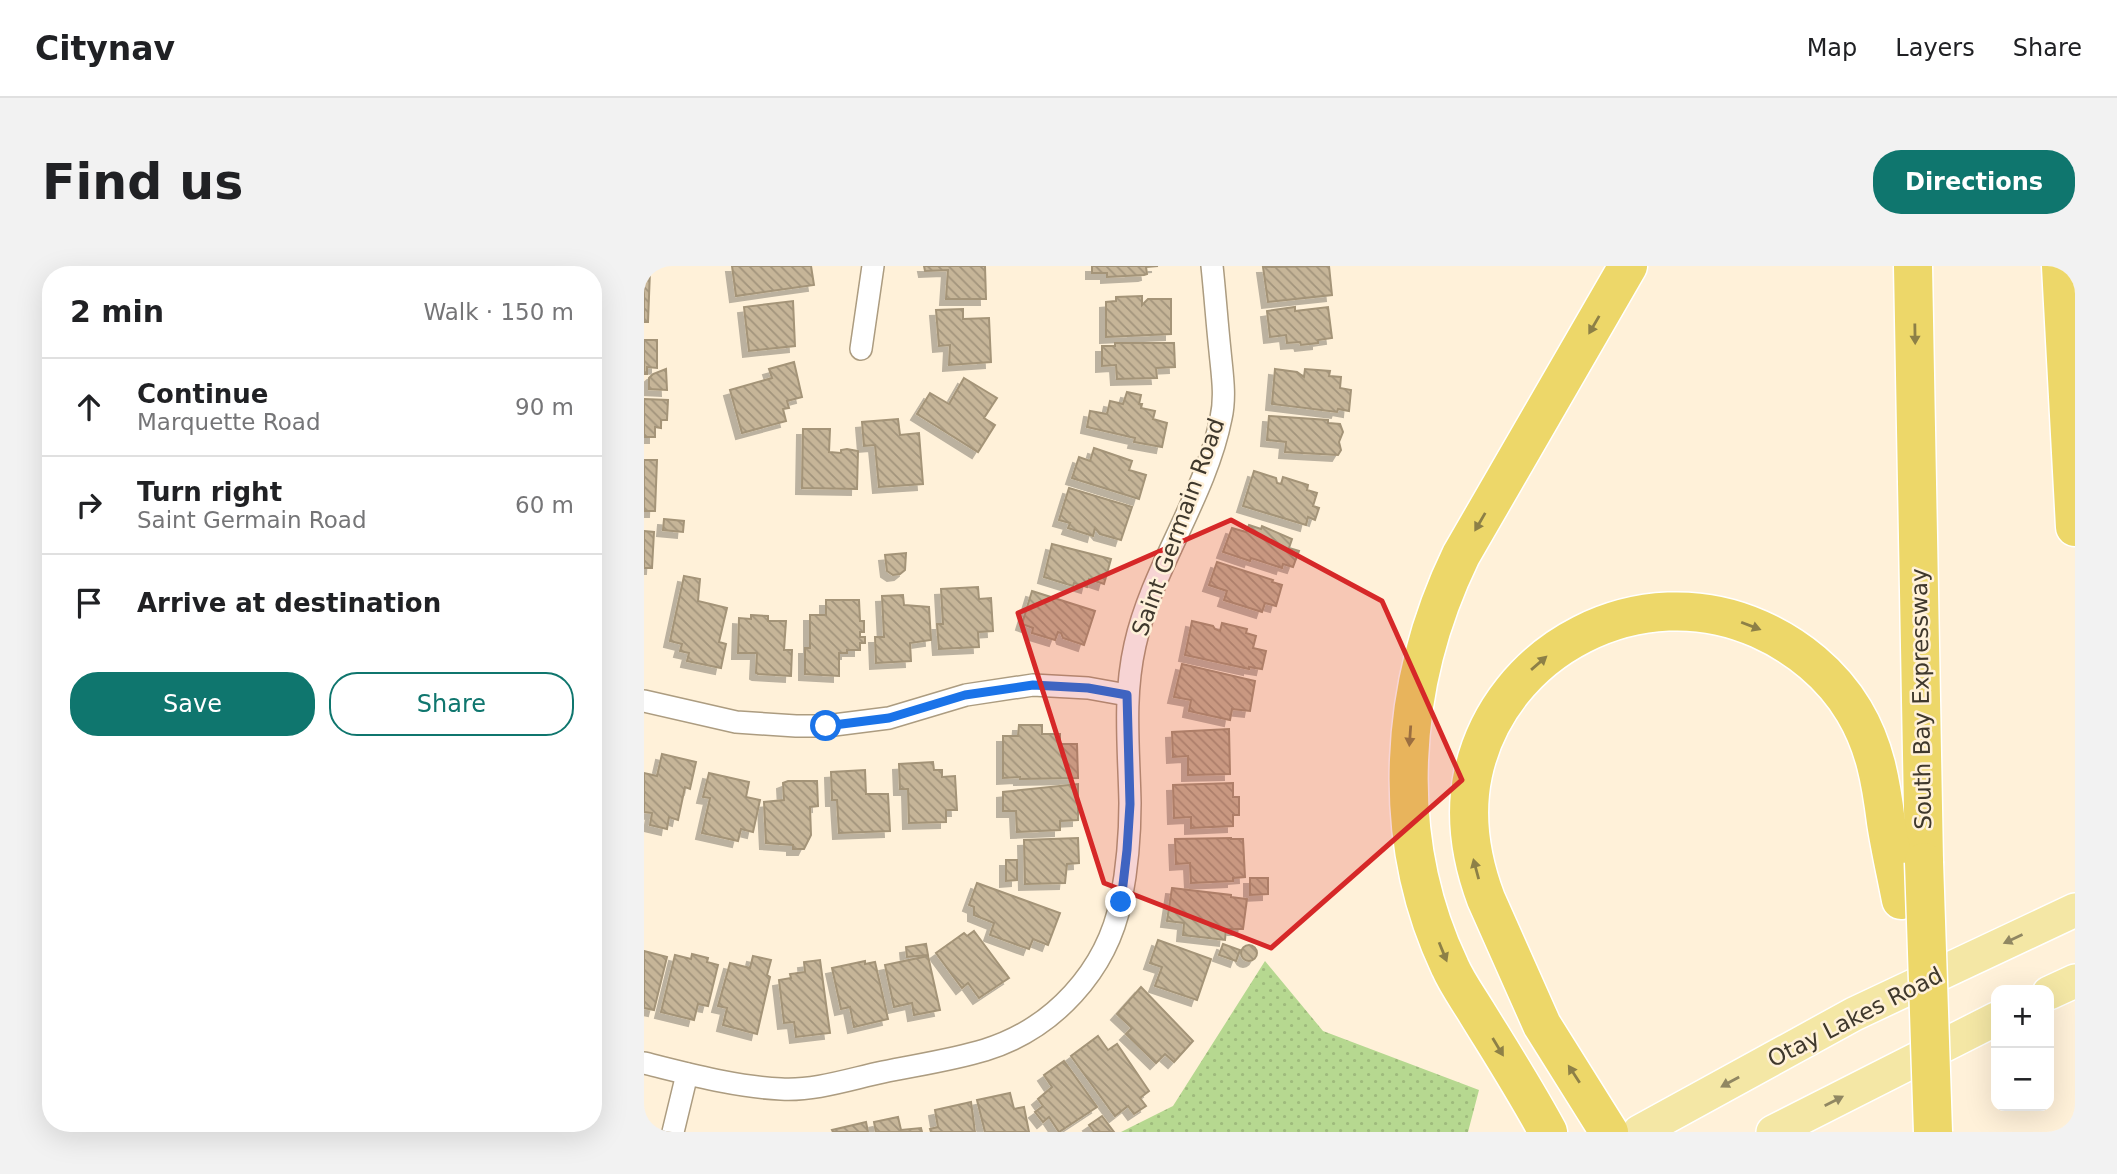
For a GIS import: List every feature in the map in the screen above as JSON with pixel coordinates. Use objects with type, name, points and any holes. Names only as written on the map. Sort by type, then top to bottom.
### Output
[{"type":"highway","points":[[1548,1132],[1450,969],[1438,939],[1427,907],[1413,843],[1409,789],[1410,734],[1421,662],[1436,612],[1461,555],[1628,266]]},
{"type":"highway","name":"South Bay Expressway","points":[[1913,266],[1924,862],[1933,1125]]},
{"type":"highway","points":[[2061,266],[2075,527]]},
{"type":"highway","points":[[1609,1132],[1542,1025],[1486,899],[1470,839],[1470,796],[1473,774],[1487,733],[1509,694],[1538,662],[1595,627],[1627,617],[1661,611],[1694,612],[1749,624],[1790,645],[1825,673],[1853,709],[1878,769],[1901,900],[1933,1125]]},
{"type":"main road","name":"Otay Lakes Road","points":[[1639,1132],[1854,1014],[2075,910]]},
{"type":"main road","points":[[2054,991],[2075,981]]},
{"type":"main road","points":[[1773,1132],[1991,1022]]},
{"type":"street","points":[[860,349],[873,266]]},
{"type":"street","name":"Saint Germain Road","points":[[644,1063],[753,1087],[786,1090],[816,1087],[986,1050],[1029,1030],[1061,1007],[1090,974],[1104,950],[1121,902],[1130,804],[1127,695],[1136,642],[1202,475],[1221,418],[1223,379],[1212,266]]},
{"type":"street","points":[[644,701],[737,722],[796,726],[889,718],[965,695],[1033,685],[1088,688],[1127,695]]},
{"type":"street","points":[[673,1132],[687,1074]]},
{"type":"highlighted area","points":[[1231,520],[1382,601],[1462,780],[1271,948],[1104,883],[1018,613]]},
{"type":"green space","points":[[1265,961],[1323,1031],[1479,1090],[1468,1132],[1121,1132],[1173,1106]]},
{"type":"building","points":[[732,266],[811,266],[814,285],[736,296]]},
{"type":"building","points":[[924,266],[985,266],[986,299],[946,299],[948,270],[925,271]]},
{"type":"building","points":[[1092,266],[1158,266],[1146,267],[1147,274],[1144,275],[1107,277],[1107,273],[1092,273]]},
{"type":"building","points":[[1329,266],[1332,295],[1268,302],[1263,267]]},
{"type":"building","points":[[644,271],[650,271],[648,322],[644,322]]},
{"type":"building","points":[[1142,296],[1142,305],[1148,299],[1171,299],[1171,334],[1106,337],[1106,302],[1116,301],[1116,297]]},
{"type":"building","points":[[793,301],[795,346],[749,351],[744,307]]},
{"type":"building","points":[[1295,307],[1295,311],[1328,307],[1332,338],[1301,345],[1300,342],[1287,343],[1286,335],[1270,337],[1267,311]]},
{"type":"building","points":[[963,309],[963,319],[989,318],[991,362],[949,365],[950,345],[939,346],[936,310]]},
{"type":"building","points":[[644,340],[657,340],[657,368],[647,367],[647,374],[644,374]]},
{"type":"building","points":[[1115,343],[1174,343],[1175,367],[1156,368],[1157,378],[1117,379],[1116,365],[1102,366],[1102,346],[1115,346]]},
{"type":"building","points":[[794,362],[802,397],[787,401],[789,408],[783,409],[786,421],[742,433],[730,390],[772,378],[769,369]]},
{"type":"building","points":[[666,369],[667,390],[649,389],[649,378]]},
{"type":"building","points":[[1275,369],[1297,372],[1304,377],[1305,369],[1330,371],[1329,376],[1341,377],[1340,388],[1351,390],[1349,411],[1272,404]]},
{"type":"building","points":[[964,378],[997,398],[984,418],[995,425],[978,452],[917,414],[930,393],[949,404]]},
{"type":"building","points":[[1127,392],[1141,395],[1141,408],[1155,411],[1153,419],[1167,423],[1162,447],[1134,442],[1135,438],[1087,427],[1090,411],[1107,414],[1110,401],[1123,404]]},
{"type":"building","points":[[644,399],[668,400],[667,420],[661,420],[661,428],[655,427],[655,437],[644,437]]},
{"type":"building","points":[[1269,416],[1328,420],[1328,423],[1340,424],[1343,432],[1339,442],[1341,450],[1338,455],[1285,452],[1286,442],[1267,440]]},
{"type":"building","points":[[898,419],[900,435],[919,433],[923,484],[879,487],[875,445],[864,446],[862,422]]},
{"type":"building","points":[[803,429],[830,429],[829,452],[841,453],[841,450],[847,449],[858,451],[857,489],[802,488]]},
{"type":"building","points":[[1094,448],[1132,461],[1129,470],[1146,475],[1139,499],[1072,478],[1079,457],[1090,461]]},
{"type":"building","points":[[644,460],[657,460],[655,511],[644,511]]},
{"type":"building","points":[[1254,471],[1276,478],[1277,483],[1281,484],[1283,477],[1308,485],[1307,490],[1317,493],[1313,506],[1319,508],[1315,520],[1308,517],[1306,525],[1243,506]]},
{"type":"building","points":[[1069,488],[1132,507],[1121,540],[1100,534],[1095,528],[1093,536],[1068,528],[1070,523],[1059,520]]},
{"type":"building","points":[[664,519],[684,521],[683,532],[663,530]]},
{"type":"building","points":[[1249,525],[1261,529],[1262,526],[1292,539],[1289,548],[1299,551],[1293,567],[1283,564],[1282,568],[1223,552],[1232,528],[1246,532]]},
{"type":"building","points":[[644,531],[654,532],[652,568],[644,568]]},
{"type":"building","points":[[1052,544],[1111,559],[1104,584],[1089,579],[1087,587],[1074,583],[1073,586],[1044,577]]},
{"type":"building","points":[[906,553],[905,570],[893,575],[887,571],[885,555]]},
{"type":"building","points":[[1217,562],[1282,585],[1276,606],[1265,603],[1262,612],[1224,600],[1227,591],[1209,585]]},
{"type":"building","points":[[684,576],[700,579],[698,601],[727,608],[719,642],[726,644],[721,668],[687,661],[689,653],[680,651],[682,644],[670,641]]},
{"type":"building","points":[[978,587],[979,599],[991,598],[993,631],[978,632],[979,647],[939,649],[937,624],[943,624],[941,589]]},
{"type":"building","points":[[1032,591],[1095,611],[1084,645],[1063,638],[1058,632],[1055,640],[1032,633],[1033,628],[1022,624]]},
{"type":"building","points":[[903,595],[904,605],[929,607],[931,640],[910,643],[911,661],[876,663],[875,637],[884,637],[882,596]]},
{"type":"building","points":[[826,600],[859,600],[860,621],[864,621],[864,632],[860,632],[860,637],[865,637],[865,643],[860,643],[860,650],[839,653],[839,676],[805,674],[805,648],[810,648],[810,615],[826,615]]},
{"type":"building","points":[[751,615],[768,616],[768,621],[786,621],[784,650],[792,650],[791,676],[758,674],[757,653],[738,653],[739,618],[751,619]]},
{"type":"building","points":[[1192,621],[1213,626],[1220,631],[1222,623],[1247,629],[1246,633],[1256,636],[1253,648],[1266,651],[1262,669],[1249,669],[1185,655]]},
{"type":"building","points":[[1182,664],[1255,681],[1250,711],[1232,709],[1230,720],[1189,711],[1191,700],[1174,697]]},
{"type":"building","points":[[1019,725],[1042,725],[1042,734],[1060,734],[1060,744],[1077,744],[1078,778],[1003,778],[1003,736],[1018,736]]},
{"type":"building","points":[[1229,729],[1230,774],[1188,775],[1188,756],[1173,757],[1172,732]]},
{"type":"building","points":[[662,754],[696,762],[690,789],[685,787],[678,820],[669,817],[667,829],[650,825],[652,813],[644,812],[644,773],[657,776]]},
{"type":"building","points":[[933,762],[934,770],[942,770],[942,777],[955,776],[957,810],[946,810],[946,822],[909,823],[908,789],[900,789],[899,764]]},
{"type":"building","points":[[865,770],[866,794],[888,794],[890,831],[839,833],[837,800],[832,800],[831,772]]},
{"type":"building","points":[[709,773],[749,782],[746,797],[760,800],[753,832],[741,829],[738,841],[702,833],[710,798],[703,797]]},
{"type":"building","points":[[817,781],[818,806],[810,807],[811,835],[804,849],[793,849],[793,845],[766,843],[764,802],[784,800],[783,783]]},
{"type":"building","points":[[1233,783],[1233,797],[1239,797],[1239,815],[1233,815],[1233,826],[1191,828],[1191,817],[1174,818],[1173,785]]},
{"type":"building","points":[[1078,784],[1078,820],[1060,821],[1060,830],[1017,832],[1016,811],[1003,811],[1003,792]]},
{"type":"building","points":[[1078,838],[1079,863],[1067,864],[1065,883],[1025,884],[1024,840]]},
{"type":"building","points":[[1175,839],[1243,839],[1245,877],[1233,878],[1233,881],[1191,883],[1190,863],[1176,864]]},
{"type":"building","points":[[1006,860],[1017,860],[1017,880],[1006,881]]},
{"type":"building","points":[[1250,878],[1268,878],[1268,894],[1250,895]]},
{"type":"building","points":[[977,883],[1060,913],[1048,945],[1033,939],[1029,949],[990,935],[994,923],[974,915],[974,907],[969,905]]},
{"type":"building","points":[[1172,888],[1247,899],[1243,929],[1226,929],[1225,940],[1183,935],[1184,923],[1167,921]]},
{"type":"building","points":[[974,931],[1009,978],[979,998],[968,983],[962,988],[936,953],[964,933],[967,936]]},
{"type":"building","points":[[1158,940],[1211,959],[1197,1000],[1155,986],[1162,967],[1150,963]]},
{"type":"building","points":[[926,944],[928,955],[907,957],[906,947]]},
{"type":"building","points":[[1223,944],[1240,950],[1236,961],[1219,955]]},
{"type":"building","points":[[1249,945],[1255,947],[1255,959],[1249,961],[1243,959],[1241,953],[1243,947]]},
{"type":"building","points":[[644,951],[667,957],[654,1010],[644,1008]]},
{"type":"building","points":[[692,954],[708,958],[707,962],[718,965],[708,1006],[698,1004],[694,1020],[661,1012],[675,955],[691,959]]},
{"type":"building","points":[[753,956],[771,960],[767,975],[770,977],[757,1034],[723,1025],[727,1008],[718,1006],[730,963],[750,968]]},
{"type":"building","points":[[928,956],[940,1010],[914,1015],[912,1003],[894,1007],[885,965]]},
{"type":"building","points":[[820,960],[830,1033],[796,1037],[794,1022],[784,1023],[779,980],[791,978],[790,974],[805,972],[804,962]]},
{"type":"building","points":[[865,961],[865,964],[875,962],[888,1019],[854,1027],[850,1007],[841,1009],[832,968]]},
{"type":"building","points":[[1141,987],[1193,1041],[1174,1062],[1165,1054],[1156,1063],[1126,1034],[1132,1028],[1117,1014]]},
{"type":"building","points":[[1098,1036],[1108,1050],[1117,1044],[1149,1091],[1140,1098],[1146,1106],[1134,1114],[1128,1106],[1115,1116],[1071,1056]]},
{"type":"building","points":[[1064,1061],[1097,1107],[1059,1132],[1049,1117],[1043,1122],[1035,1112],[1043,1106],[1038,1099],[1052,1087],[1044,1075]]},
{"type":"building","points":[[1010,1093],[1014,1109],[1024,1107],[1029,1132],[985,1132],[977,1100]]},
{"type":"building","points":[[971,1102],[975,1132],[931,1132],[930,1129],[938,1127],[935,1110]]},
{"type":"building","points":[[1102,1116],[1114,1132],[1094,1132],[1089,1125]]},
{"type":"building","points":[[898,1117],[901,1130],[921,1128],[922,1132],[876,1132],[874,1122]]},
{"type":"building","points":[[866,1122],[868,1132],[832,1130]]},
{"type":"route","points":[[826,726],[889,718],[965,695],[1033,685],[1088,688],[1127,695],[1130,804],[1121,902]]}]
